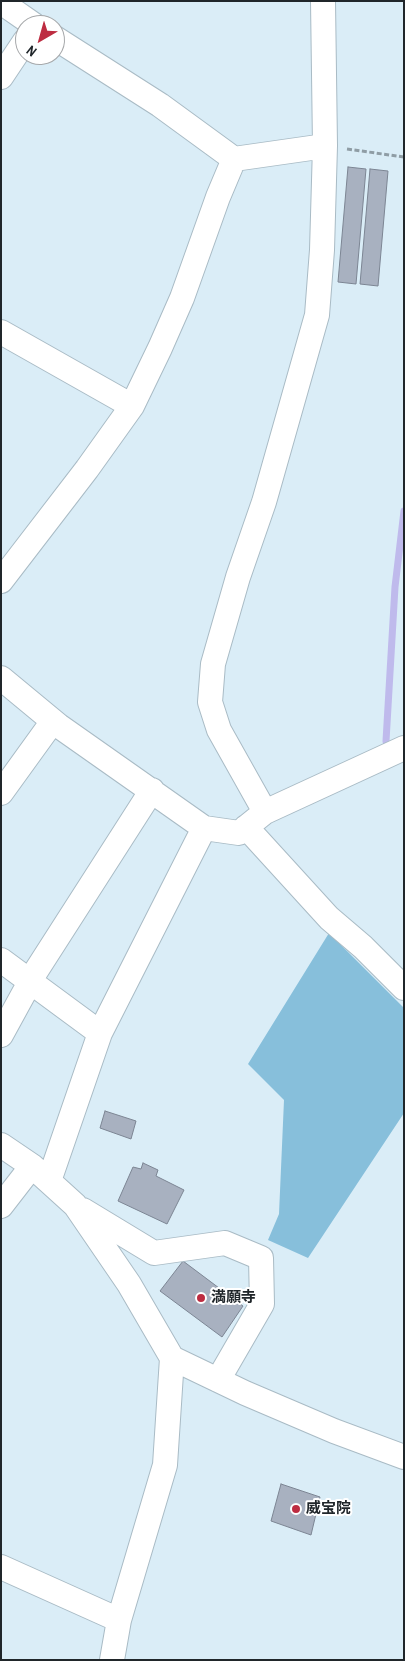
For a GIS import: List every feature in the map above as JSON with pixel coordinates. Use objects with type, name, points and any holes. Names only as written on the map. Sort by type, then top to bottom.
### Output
[{"type":"street","points":[[265,812],[219,730],[210,702],[213,664],[238,577],[264,502],[317,315],[322,250],[325,146],[323,1]]},
{"type":"street","points":[[1,2],[20,15]]},
{"type":"street","points":[[65,44],[160,105],[234,159],[325,146]]},
{"type":"street","points":[[1,77],[15,56]]},
{"type":"street","points":[[1,581],[87,469],[132,406],[182,298],[218,197],[234,159]]},
{"type":"street","points":[[1,332],[132,406]]},
{"type":"street","points":[[1,678],[53,721],[204,828],[239,832],[265,812],[404,748]]},
{"type":"street","points":[[1,793],[53,721]]},
{"type":"street","points":[[1,1035],[30,981],[152,790]]},
{"type":"street","points":[[246,827],[329,918],[364,947],[404,988]]},
{"type":"street","points":[[1,1206],[40,1173],[100,1033],[204,828]]},
{"type":"street","points":[[1,960],[100,1033]]},
{"type":"street","points":[[1,1145],[40,1173],[75,1205],[154,1253],[225,1243],[261,1258],[262,1304],[218,1380]]},
{"type":"street","points":[[75,1205],[129,1284],[172,1358],[165,1464],[119,1620],[112,1660]]},
{"type":"street","points":[[172,1358],[325,1427],[404,1457]]},
{"type":"street","points":[[1,1567],[119,1620]]},
{"type":"path","points":[[325,146],[404,157]]},
{"type":"shaded area","points":[[329,933],[404,1008],[404,1113],[308,1258],[268,1240],[279,1214],[284,1100],[248,1064]]},
{"type":"building","points":[[348,167],[366,169],[356,284],[338,282]]},
{"type":"building","points":[[370,169],[388,171],[378,286],[360,284]]},
{"type":"building","points":[[105,1111],[136,1121],[131,1139],[100,1128]]},
{"type":"building","points":[[143,1163],[158,1170],[156,1176],[184,1190],[167,1224],[118,1201],[133,1167],[141,1169]]},
{"type":"building","name":"満願寺","points":[[183,1261],[243,1306],[222,1337],[160,1291]]},
{"type":"building","name":"威宝院","points":[[281,1484],[320,1497],[311,1535],[271,1521]]},
{"type":"waterway","points":[[386,741],[395,587],[404,511]]},
{"type":"place","name":"満願寺","points":[[201,1298]]},
{"type":"place","name":"威宝院","points":[[296,1509]]}]
